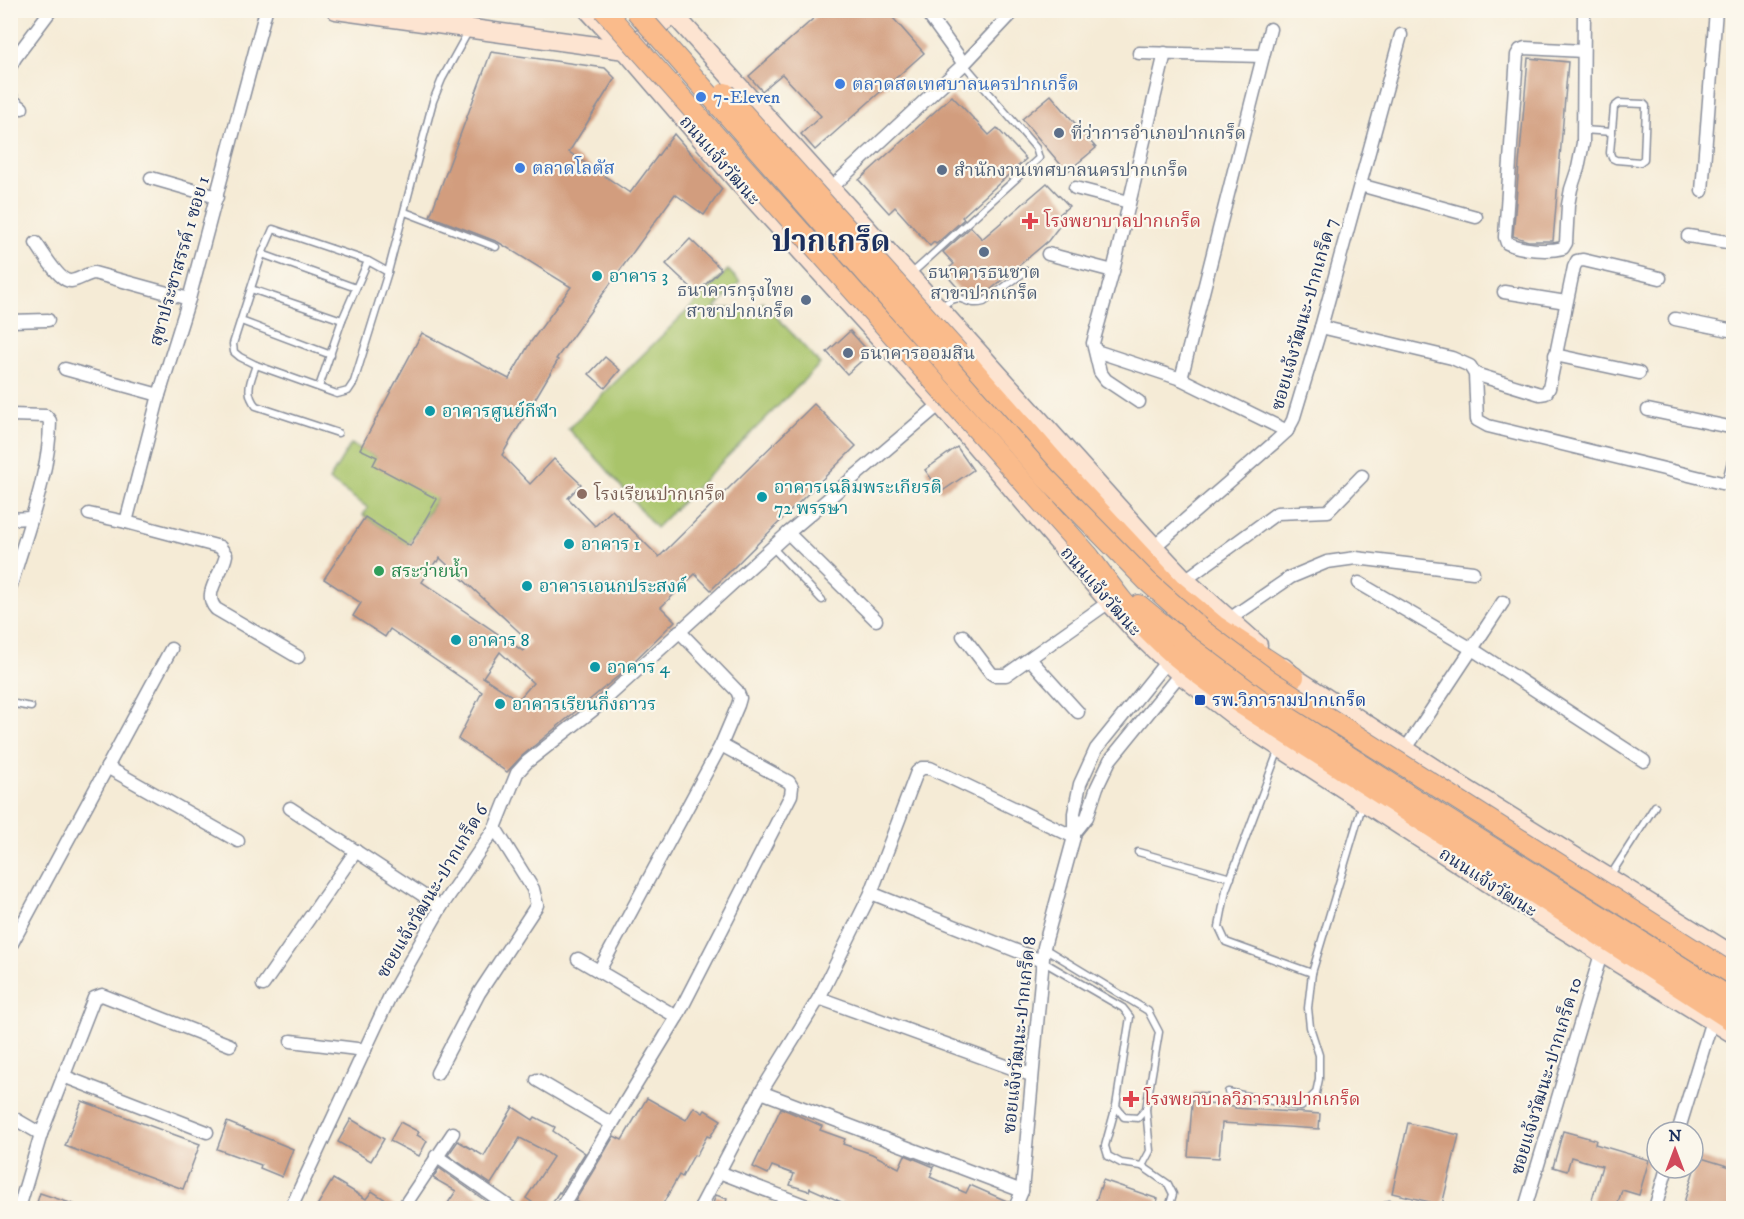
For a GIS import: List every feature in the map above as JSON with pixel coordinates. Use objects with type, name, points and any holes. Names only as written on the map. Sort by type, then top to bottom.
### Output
[{"type":"main road","points":[[336,10],[626,50],[672,12],[1154,547],[1228,620],[1294,677]]},
{"type":"main road","name":"ถนนแจ้งวัฒนะ","points":[[588,10],[626,50],[732,174],[940,404],[1109,602],[1138,634],[1174,667],[1222,708],[1279,748],[1363,802],[1601,945],[1734,1034]]},
{"type":"main road","name":"ถนนแจ้งวัฒนะ","points":[[604,10],[1089,556],[1138,604],[1189,647],[1259,698],[1734,1000]]},
{"type":"main road","name":"ถนนแจ้งวัฒนะ","points":[[635,10],[1046,478],[1147,581],[1202,630],[1269,680],[1734,975]]},
{"type":"main road","points":[[651,10],[1076,486],[1172,589],[1215,625],[1294,677],[1734,956]]},
{"type":"main road","points":[[1089,556],[1131,611],[1158,641],[1194,671],[1269,724],[1601,945],[1734,1022]]},
{"type":"street","points":[[10,67],[51,10]]},
{"type":"street","name":"สุขาประชาสรรค์ 1 ซอย 1","points":[[126,522],[159,395],[189,299],[217,197],[266,10]]},
{"type":"street","points":[[925,10],[964,64]]},
{"type":"street","points":[[831,188],[964,64],[1015,10]]},
{"type":"street","points":[[1583,51],[1525,48],[1517,55],[1505,237],[1507,243],[1513,246],[1555,250],[1563,248],[1566,243],[1568,205],[1578,168],[1582,130],[1584,10]]},
{"type":"street","points":[[1702,191],[1716,10]]},
{"type":"street","points":[[1181,379],[1270,30]]},
{"type":"street","name":"ซอยแจ้งวัฒนะ-ปากเกร็ด 7","points":[[1154,547],[1287,431],[1293,420],[1321,327],[1401,35]]},
{"type":"street","points":[[1139,53],[1263,56]]},
{"type":"street","points":[[1138,402],[1106,380],[1100,372],[1093,343],[1113,271],[1165,53]]},
{"type":"street","points":[[10,94],[13,101],[22,108]]},
{"type":"street","points":[[151,178],[217,197]]},
{"type":"street","points":[[1360,185],[1476,217]]},
{"type":"street","points":[[1075,188],[1129,202]]},
{"type":"street","points":[[1688,236],[1734,243]]},
{"type":"street","points":[[36,243],[45,257],[66,280],[72,281],[94,273],[189,299]]},
{"type":"street","points":[[1048,254],[1113,271]]},
{"type":"street","points":[[1475,374],[1540,394],[1546,393],[1577,261],[1583,260],[1660,278]]},
{"type":"street","points":[[1504,292],[1566,302]]},
{"type":"street","points":[[1675,318],[1734,332]]},
{"type":"street","points":[[10,321],[48,320]]},
{"type":"street","points":[[1321,327],[1452,358],[1470,366],[1475,374],[1477,420],[1488,426],[1731,485],[1734,462]]},
{"type":"street","points":[[1096,351],[1181,379],[1287,431]]},
{"type":"street","points":[[1555,355],[1639,373]]},
{"type":"street","points":[[65,369],[159,395]]},
{"type":"street","name":"ซอยแจ้งวัฒนะ-ปากเกร็ด 6","points":[[291,1209],[390,996],[441,907],[495,828],[517,773],[527,762],[598,706],[772,548],[940,404]]},
{"type":"street","points":[[1648,410],[1734,428]]},
{"type":"street","points":[[10,415],[46,416],[50,421],[44,468],[11,585]]},
{"type":"street","points":[[1185,580],[1277,513],[1328,511],[1362,476]]},
{"type":"street","points":[[89,514],[220,548],[225,555],[224,565],[209,595],[211,603],[216,609],[298,657]]},
{"type":"street","points":[[10,519],[30,518]]},
{"type":"street","points":[[788,534],[876,620]]},
{"type":"street","points":[[1228,620],[1291,577],[1327,562],[1356,558],[1473,572]]},
{"type":"street","points":[[1359,583],[1472,649],[1644,761]]},
{"type":"street","points":[[963,636],[994,675],[1006,675],[1109,602]]},
{"type":"street","points":[[1406,750],[1503,602]]},
{"type":"street","points":[[599,971],[721,745],[740,698],[737,691],[679,631]]},
{"type":"street","points":[[10,947],[171,649]]},
{"type":"street","points":[[1030,658],[1078,712]]},
{"type":"street","name":"ซอยแจ้งวัฒนะ-ปากเกร็ด 8","points":[[1074,834],[1088,817],[1097,787],[1110,760],[1174,667]]},
{"type":"street","name":"ซอยแจ้งวัฒนะ-ปากเกร็ด 8","points":[[1015,1209],[1022,1191],[1044,947],[1074,834],[1074,813],[1080,784],[1096,749],[1174,667]]},
{"type":"street","points":[[561,1209],[677,1017],[791,795],[792,786],[789,782],[721,745]]},
{"type":"street","points":[[107,767],[238,841]]},
{"type":"street","points":[[700,1209],[761,1092],[819,998],[871,893],[917,772],[922,768],[930,768],[1074,834]]},
{"type":"street","points":[[290,808],[441,907]]},
{"type":"street","points":[[436,1073],[479,993],[537,905],[533,889],[495,828]]},
{"type":"street","points":[[263,985],[356,851]]},
{"type":"street","points":[[871,893],[1042,961]]},
{"type":"street","name":"ซอยแจ้งวัฒนะ-ปากเกร็ด 10","points":[[1525,1209],[1601,945]]},
{"type":"street","points":[[578,959],[677,1017]]},
{"type":"street","points":[[19,1209],[41,1134],[94,998],[102,995],[230,1045]]},
{"type":"street","points":[[819,998],[1031,1075]]},
{"type":"street","points":[[1682,1120],[1712,1020]]},
{"type":"street","points":[[291,1041],[365,1050]]},
{"type":"street","points":[[63,1076],[207,1132]]},
{"type":"street","points":[[537,1080],[612,1125]]},
{"type":"street","points":[[761,1092],[1022,1191]]},
{"type":"street","points":[[10,1116],[41,1134]]},
{"type":"street","points":[[403,1209],[453,1132]]},
{"type":"street","points":[[436,1156],[511,1209]]},
{"type":"street","points":[[719,1172],[812,1209]]},
{"type":"street","points":[[1655,1209],[1663,1180]]},
{"type":"lane","points":[[388,272],[368,261],[273,229],[262,254],[233,344],[234,352],[256,365],[337,394],[348,391],[354,382],[388,272],[433,101],[469,29]]},
{"type":"lane","points":[[909,275],[1039,158],[1036,148],[964,64]]},
{"type":"lane","points":[[1616,104],[1644,104],[1646,106],[1644,159],[1641,162],[1612,158],[1610,153],[1612,132],[1616,104]]},
{"type":"lane","points":[[1582,130],[1612,132]]},
{"type":"lane","points":[[405,212],[496,247]]},
{"type":"lane","points":[[262,254],[356,288]]},
{"type":"lane","points":[[319,387],[342,320],[368,261]]},
{"type":"lane","points":[[939,308],[953,297],[976,304],[984,302],[1026,271]]},
{"type":"lane","points":[[251,289],[342,320]]},
{"type":"lane","points":[[242,321],[331,355]]},
{"type":"lane","points":[[256,365],[248,392],[256,406],[338,433]]},
{"type":"lane","points":[[772,548],[822,600]]},
{"type":"lane","points":[[10,703],[31,707]]},
{"type":"lane","points":[[1279,748],[1231,878],[1219,927],[1226,942],[1312,973]]},
{"type":"lane","points":[[1228,1092],[1301,1107],[1316,1093],[1319,1079],[1319,1055],[1310,1027],[1308,1008],[1312,973],[1363,802]]},
{"type":"lane","points":[[1609,878],[1655,806]]},
{"type":"lane","points":[[1138,852],[1231,878]]},
{"type":"lane","points":[[1044,947],[1148,1011],[1159,1032],[1146,1110],[1150,1151],[1142,1166]]},
{"type":"lane","points":[[1042,961],[1123,1008],[1130,1017],[1116,1106],[1105,1146],[1108,1156],[1121,1163],[1142,1166],[1168,1184],[1173,1194],[1169,1209]]},
{"type":"lane","points":[[1116,1106],[1124,1117],[1138,1118],[1146,1110]]},
{"type":"green space","points":[[728,270],[740,282],[714,309],[738,308],[749,315],[763,302],[820,364],[656,528],[603,465],[568,429]]},
{"type":"green space","points":[[351,444],[442,490],[408,545],[363,515],[368,508],[329,480]]},
{"type":"building","name":"ตลาดสดเทศบาลนครปากเกร็ด","points":[[823,10],[886,10],[924,53],[815,150],[801,134],[821,116],[782,74],[762,91],[749,76]]},
{"type":"building","points":[[491,52],[605,68],[615,78],[569,152],[630,193],[674,134],[722,189],[704,215],[675,194],[556,359],[558,360],[502,455],[530,484],[554,459],[581,484],[568,498],[595,526],[612,510],[659,557],[814,404],[856,446],[711,590],[695,574],[661,607],[675,621],[623,672],[522,756],[507,772],[458,739],[482,692],[390,629],[385,637],[353,616],[361,603],[324,579],[365,517],[410,546],[437,499],[373,465],[377,457],[360,449],[422,333],[509,379],[530,343],[571,287],[498,242],[430,216]],"holes":[[[440,558],[530,642],[523,651],[422,582]],[[500,652],[533,683],[518,700],[483,677]]]},
{"type":"building","points":[[1528,58],[1568,62],[1553,241],[1528,241],[1513,236]]},
{"type":"building","name":"ที่ว่าการอำเภอปากเกร็ด","points":[[1051,95],[1096,148],[1067,172],[1022,119]]},
{"type":"building","name":"สำนักงานเทศบาลนครปากเกร็ด","points":[[952,96],[989,135],[997,128],[1026,159],[962,217],[964,219],[936,244],[934,242],[930,246],[895,207],[889,213],[859,180]]},
{"type":"building","points":[[1047,183],[1069,206],[1055,218],[1061,224],[1048,241],[982,297],[963,294],[944,272],[954,264],[943,252],[971,227],[982,239]]},
{"type":"building","points":[[690,239],[721,269],[697,293],[666,264]]},
{"type":"building","name":"ธนาคารออมสิน","points":[[850,331],[870,353],[847,374],[827,352]]},
{"type":"building","points":[[605,357],[620,370],[605,388],[589,374]]},
{"type":"building","points":[[957,447],[973,470],[941,492],[925,470]]},
{"type":"building","points":[[1193,1092],[1207,1093],[1206,1104],[1320,1114],[1319,1129],[1222,1123],[1219,1158],[1188,1156]]},
{"type":"building","points":[[647,1098],[686,1120],[694,1107],[703,1113],[705,1110],[721,1120],[710,1137],[707,1136],[696,1156],[694,1155],[682,1177],[679,1175],[660,1209],[588,1209],[575,1201],[614,1136],[622,1140]]},
{"type":"building","points":[[82,1101],[200,1144],[183,1189],[65,1146]]},
{"type":"building","points":[[513,1107],[533,1120],[535,1117],[555,1127],[553,1131],[585,1153],[548,1209],[542,1209],[526,1198],[553,1157],[543,1150],[520,1138],[491,1184],[448,1155],[458,1141],[484,1156]]},
{"type":"building","points":[[781,1108],[822,1126],[820,1130],[845,1139],[843,1144],[872,1154],[899,1168],[905,1155],[934,1167],[930,1177],[966,1193],[970,1185],[1009,1202],[1007,1209],[857,1209],[810,1188],[809,1191],[790,1185],[794,1174],[772,1166],[768,1174],[753,1167]]},
{"type":"building","points":[[351,1119],[384,1139],[371,1161],[338,1142]]},
{"type":"building","points":[[227,1122],[293,1149],[282,1177],[260,1168],[261,1165],[217,1149]]},
{"type":"building","points":[[400,1122],[419,1132],[417,1135],[427,1141],[419,1156],[390,1141]]},
{"type":"building","points":[[1408,1123],[1459,1135],[1442,1205],[1392,1193]]},
{"type":"building","points":[[1563,1131],[1596,1140],[1595,1144],[1645,1159],[1645,1174],[1639,1195],[1622,1190],[1616,1209],[1599,1209],[1590,1206],[1602,1166],[1571,1157],[1567,1171],[1553,1167]]},
{"type":"building","points":[[1705,1159],[1734,1168],[1734,1209],[1682,1209],[1691,1180],[1705,1180]]},
{"type":"building","points":[[439,1168],[497,1209],[444,1209],[456,1191],[433,1178]]},
{"type":"building","points":[[333,1179],[366,1199],[372,1191],[395,1206],[395,1209],[315,1209]]},
{"type":"building","points":[[1103,1180],[1158,1199],[1154,1209],[1093,1209]]},
{"type":"building","points":[[40,1193],[79,1206],[78,1209],[35,1209]]},
{"type":"building","points":[[716,1195],[727,1199],[724,1209],[711,1209]]},
{"type":"place","name":"ตลาดสดเทศบาลนครปากเกร็ด","points":[[840,84]]},
{"type":"place","name":"7-Eleven","points":[[701,97]]},
{"type":"place","name":"ที่ว่าการอำเภอปากเกร็ด","points":[[1059,133]]},
{"type":"place","name":"ตลาดโลตัส","points":[[520,168]]},
{"type":"place","name":"สำนักงานเทศบาลนครปากเกร็ด","points":[[942,170]]},
{"type":"place","name":"โรงพยาบาลปากเกร็ด","points":[[1030,221]]},
{"type":"place","name":"ธนาคารธนชาต สาขาปากเกร็ด","points":[[984,252]]},
{"type":"place","name":"อาคาร 3","points":[[597,276]]},
{"type":"place","name":"ธนาคารกรุงไทย สาขาปากเกร็ด","points":[[806,300]]},
{"type":"place","name":"ธนาคารออมสิน","points":[[848,353]]},
{"type":"place","name":"อาคารศูนย์กีฬา","points":[[430,411]]},
{"type":"place","name":"โรงเรียนปากเกร็ด","points":[[582,494]]},
{"type":"place","name":"อาคารเฉลิมพระเกียรติ 72 พรรษา","points":[[762,497]]},
{"type":"place","name":"อาคาร 1","points":[[569,544]]},
{"type":"place","name":"สระว่ายน้ำ","points":[[379,571]]},
{"type":"place","name":"อาคารเอนกประสงค์","points":[[527,586]]},
{"type":"place","name":"อาคาร 8","points":[[456,640]]},
{"type":"place","name":"อาคาร 4","points":[[595,667]]},
{"type":"place","name":"รพ.วิภารามปากเกร็ด","points":[[1200,700]]},
{"type":"place","name":"อาคารเรียนกึ่งถาวร","points":[[500,704]]},
{"type":"place","name":"โรงพยาบาลวิภารามปากเกร็ด","points":[[1131,1099]]},
{"type":"district","name":"ปากเกร็ด","points":[[831,241]]}]
